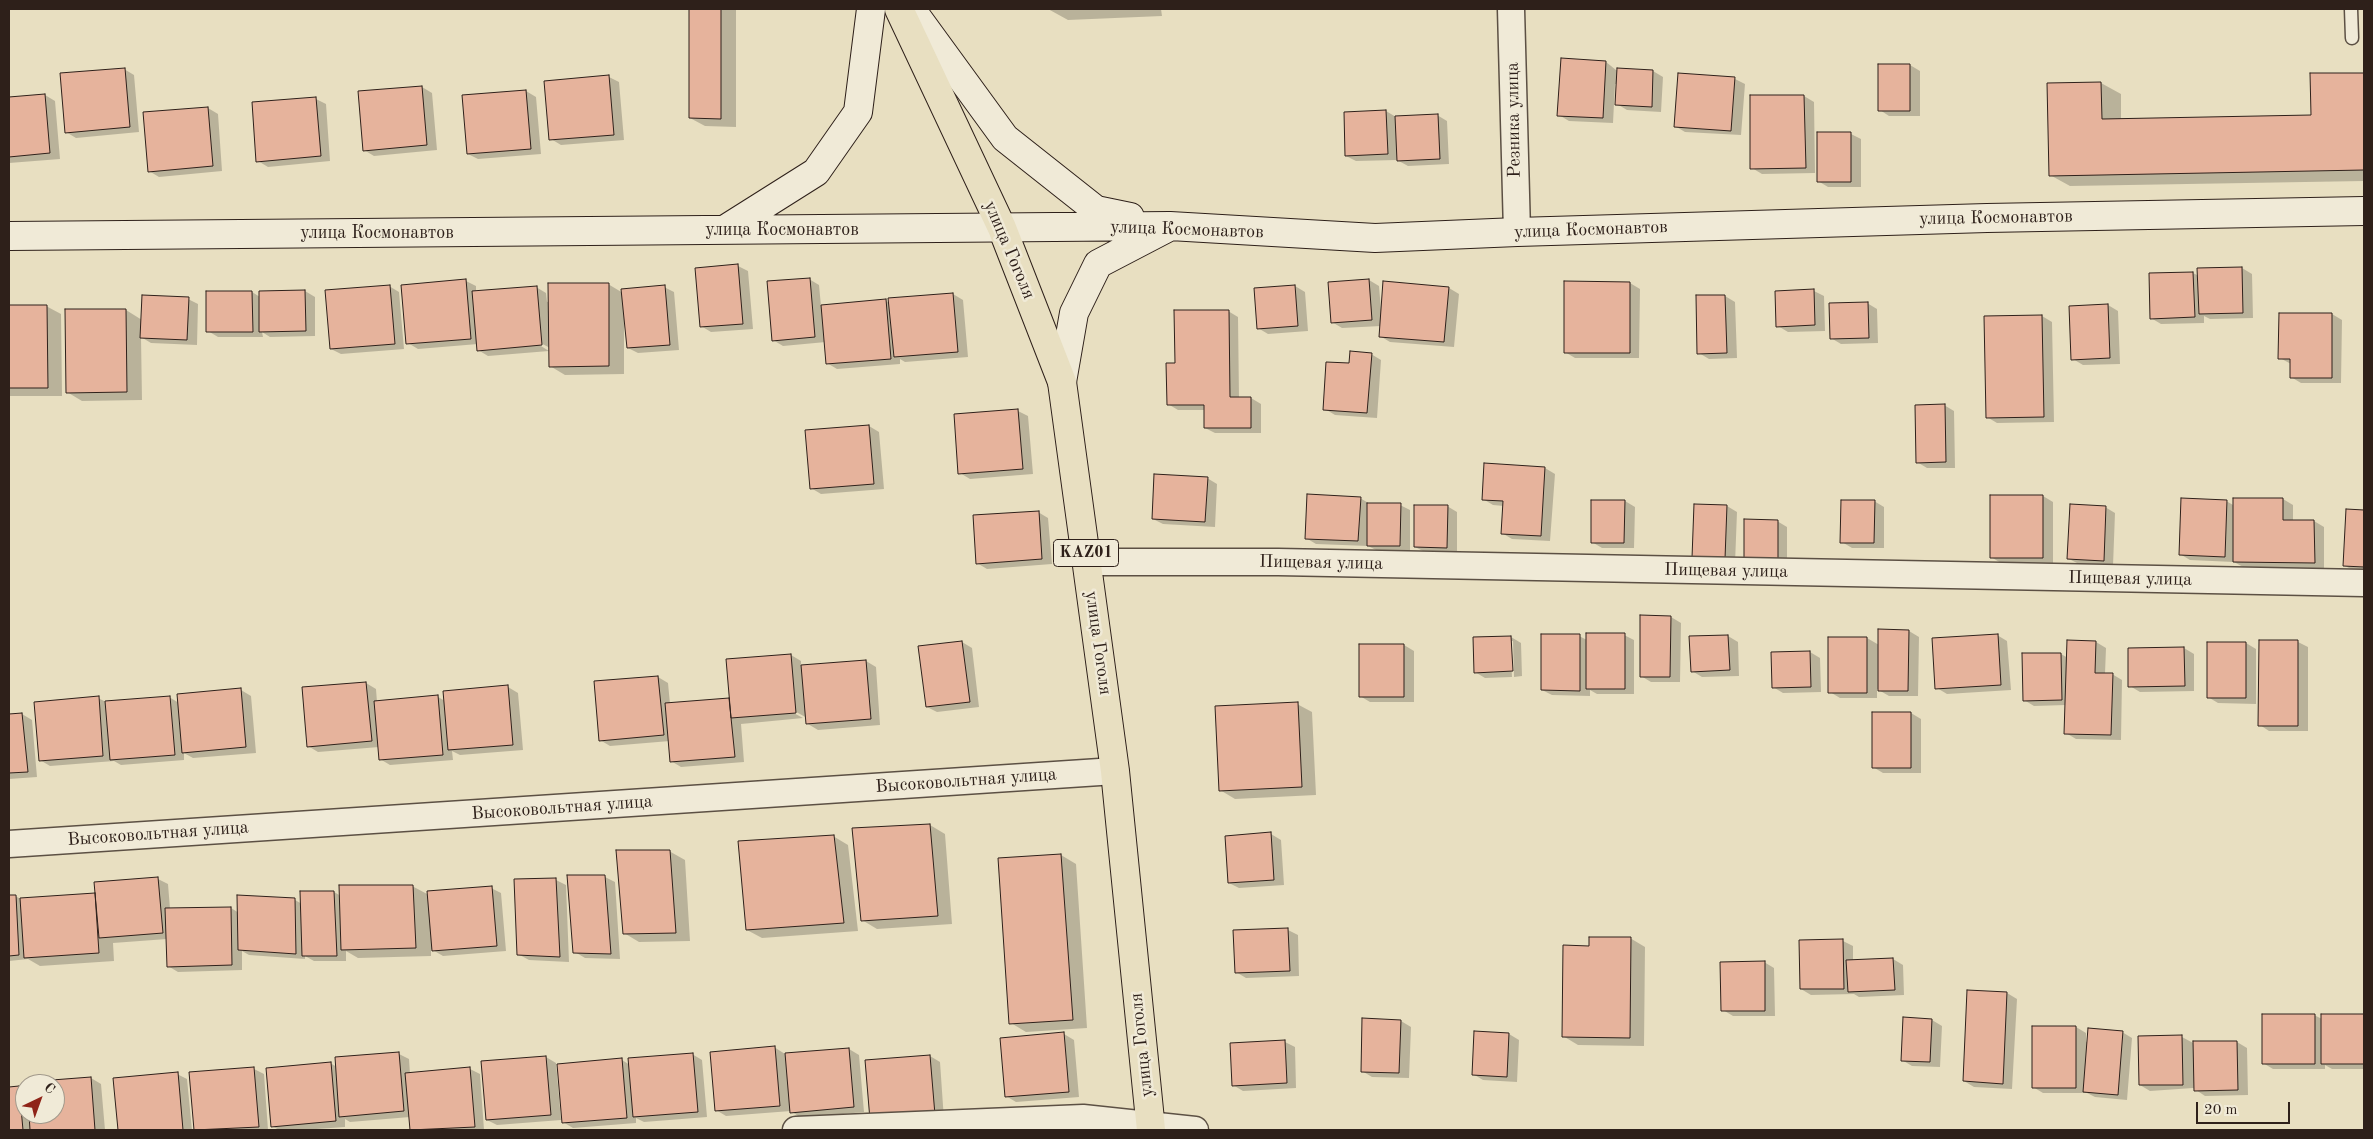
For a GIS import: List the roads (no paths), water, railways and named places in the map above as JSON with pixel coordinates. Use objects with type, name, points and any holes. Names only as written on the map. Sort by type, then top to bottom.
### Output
[{"type":"highway","name":"улица Гоголя","points":[[899,9],[1002,228],[1062,382],[1115,771],[1151,1127]]},
{"type":"street","points":[[724,230],[816,172],[858,112],[871,9]]},
{"type":"street","points":[[911,9],[1005,138],[1096,210],[1170,226]]},
{"type":"street","name":"Резника улица","points":[[1511,9],[1517,232]]},
{"type":"street","name":"улица Космонавтов","points":[[9,236],[1170,226],[1374,238],[1997,218],[2364,211]]},
{"type":"street","points":[[1062,382],[1074,313],[1098,264],[1170,226]]},
{"type":"street","name":"Пищевая улица","points":[[1087,562],[1288,562],[2364,583]]},
{"type":"street","name":"Высоковольтная улица","points":[[9,844],[1115,771]]},
{"type":"street","points":[[796,1130],[1083,1118],[1151,1127],[1195,1130]]},
{"type":"lane","points":[[2351,9],[2352,38]]}]
